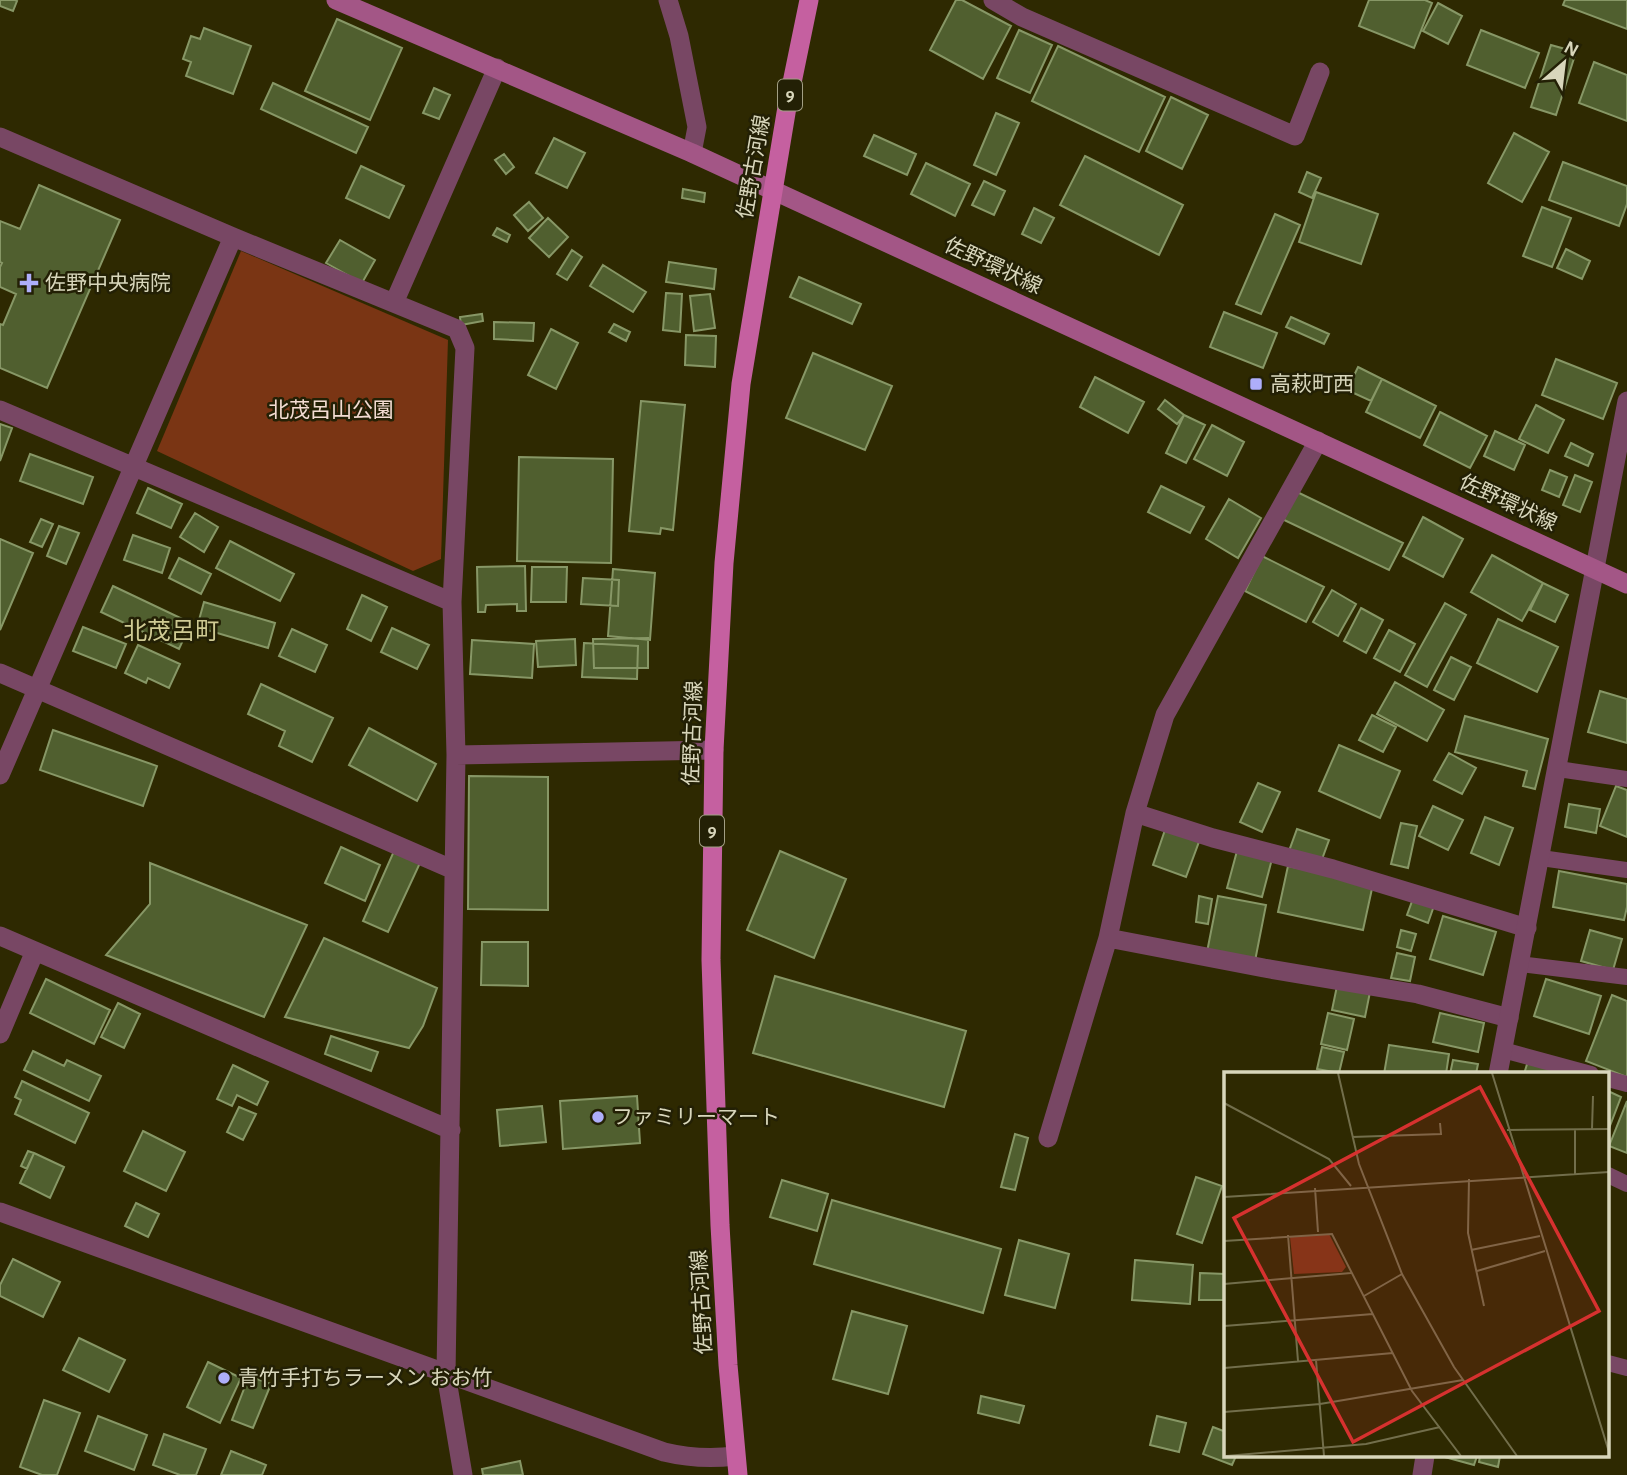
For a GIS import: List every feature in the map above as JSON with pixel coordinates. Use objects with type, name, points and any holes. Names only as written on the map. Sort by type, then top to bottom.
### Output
[{"type":"main road","name":"佐野環状線","points":[[336,0],[692,153],[1627,584]]},
{"type":"main road","name":"佐野古河線","points":[[736,1466],[720,1225],[711,960],[714,750],[724,563],[741,384],[773,190],[809,0]]},
{"type":"street","points":[[668,0],[697,127],[692,153]]},
{"type":"street","points":[[993,0],[1022,17],[1295,135],[1320,72]]},
{"type":"street","points":[[394,303],[497,68]]},
{"type":"street","points":[[0,137],[457,329],[465,348],[452,602],[456,755],[446,1374],[463,1475]]},
{"type":"street","points":[[0,775],[233,237]]},
{"type":"street","points":[[1498,1072],[1627,401]]},
{"type":"street","points":[[0,410],[452,602]]},
{"type":"street","points":[[1048,1138],[1108,938],[1135,813],[1165,715],[1318,441]]},
{"type":"street","points":[[0,673],[453,870]]},
{"type":"street","points":[[456,755],[714,750]]},
{"type":"street","points":[[1135,813],[1527,928]]},
{"type":"street","points":[[0,936],[451,1130]]},
{"type":"street","points":[[1108,938],[1264,968],[1418,993],[1509,1018]]},
{"type":"street","points":[[0,1034],[35,951]]},
{"type":"street","points":[[0,1212],[664,1452],[690,1458],[715,1459],[736,1466]]},
{"type":"lane","points":[[1558,769],[1627,779]]},
{"type":"lane","points":[[1541,858],[1627,870]]},
{"type":"lane","points":[[1520,964],[1627,976]]},
{"type":"lane","points":[[1503,1050],[1584,1072]]},
{"type":"lane","points":[[1610,1080],[1627,1084]]},
{"type":"lane","points":[[1610,1176],[1627,1184]]},
{"type":"lane","points":[[1610,1364],[1627,1368]]},
{"type":"green space","name":"北茂呂山公園","points":[[241,251],[448,340],[441,559],[413,571],[157,451]]},
{"type":"building","points":[[0,0],[17,1],[13,11],[0,6]]},
{"type":"building","points":[[956,0],[962,0],[1011,26],[983,79],[930,50]]},
{"type":"building","points":[[1369,0],[1425,0],[1432,3],[1414,48],[1359,26]]},
{"type":"building","points":[[1565,0],[1627,0],[1627,29],[1563,5]]},
{"type":"building","points":[[1438,3],[1462,16],[1448,44],[1423,31]]},
{"type":"building","points":[[337,19],[402,48],[370,120],[305,91]]},
{"type":"building","points":[[204,28],[251,46],[233,94],[186,76],[191,62],[183,59],[191,36],[200,39]]},
{"type":"building","points":[[1019,30],[1052,45],[1030,93],[997,78]]},
{"type":"building","points":[[1481,30],[1539,53],[1525,88],[1467,65]]},
{"type":"building","points":[[1551,45],[1576,52],[1556,115],[1531,107]]},
{"type":"building","points":[[1058,46],[1165,97],[1139,152],[1032,101]]},
{"type":"building","points":[[1594,62],[1627,75],[1627,121],[1579,103]]},
{"type":"building","points":[[273,83],[368,127],[356,153],[261,109]]},
{"type":"building","points":[[434,88],[450,95],[439,119],[423,113]]},
{"type":"building","points":[[1171,97],[1208,115],[1182,169],[1146,151]]},
{"type":"building","points":[[996,113],[1019,123],[996,175],[974,165]]},
{"type":"building","points":[[1514,133],[1549,152],[1522,202],[1488,183]]},
{"type":"building","points":[[874,135],[916,154],[907,175],[864,156]]},
{"type":"building","points":[[554,138],[585,153],[567,188],[536,173]]},
{"type":"building","points":[[504,154],[514,167],[506,174],[495,160]]},
{"type":"building","points":[[1085,156],[1183,205],[1159,255],[1060,205]]},
{"type":"building","points":[[1563,162],[1627,186],[1627,204],[1619,226],[1549,200]]},
{"type":"building","points":[[926,163],[970,184],[955,216],[911,194]]},
{"type":"building","points":[[361,166],[404,186],[389,218],[346,198]]},
{"type":"building","points":[[1307,172],[1321,178],[1312,198],[1299,192]]},
{"type":"building","points":[[984,181],[1005,191],[994,215],[972,205]]},
{"type":"building","points":[[39,185],[120,220],[47,388],[0,368],[0,324],[3,325],[16,294],[0,287],[0,221],[20,229]]},
{"type":"building","points":[[683,189],[705,193],[704,202],[682,198]]},
{"type":"building","points":[[1316,192],[1378,214],[1361,264],[1299,242]]},
{"type":"building","points":[[529,202],[543,218],[528,231],[514,215]]},
{"type":"building","points":[[1542,207],[1571,218],[1552,267],[1523,256]]},
{"type":"building","points":[[1034,208],[1054,218],[1041,243],[1022,234]]},
{"type":"building","points":[[1275,214],[1300,225],[1261,314],[1236,304]]},
{"type":"building","points":[[548,218],[568,237],[549,257],[529,238]]},
{"type":"building","points":[[497,228],[510,235],[507,242],[493,235]]},
{"type":"building","points":[[340,240],[375,260],[362,283],[326,263]]},
{"type":"building","points":[[1566,249],[1590,261],[1582,279],[1557,268]]},
{"type":"building","points":[[572,250],[582,257],[567,280],[557,274]]},
{"type":"building","points":[[669,262],[716,269],[714,289],[666,282]]},
{"type":"building","points":[[603,265],[646,292],[633,312],[590,286]]},
{"type":"building","points":[[799,277],[861,304],[852,324],[790,297]]},
{"type":"building","points":[[666,293],[682,294],[680,332],[663,330]]},
{"type":"building","points":[[710,294],[715,328],[694,331],[690,296]]},
{"type":"building","points":[[1224,312],[1277,333],[1263,368],[1210,347]]},
{"type":"building","points":[[482,314],[483,321],[461,325],[460,317]]},
{"type":"building","points":[[1291,317],[1329,334],[1324,344],[1286,327]]},
{"type":"building","points":[[494,322],[534,323],[533,341],[494,339]]},
{"type":"building","points":[[614,324],[630,332],[626,341],[609,332]]},
{"type":"building","points":[[551,329],[578,343],[556,389],[528,375]]},
{"type":"building","points":[[686,335],[716,336],[715,367],[685,365]]},
{"type":"building","points":[[813,353],[892,386],[865,450],[786,418]]},
{"type":"building","points":[[1556,359],[1617,383],[1603,419],[1542,395]]},
{"type":"building","points":[[1358,367],[1382,379],[1371,401],[1347,390]]},
{"type":"building","points":[[1095,377],[1144,402],[1128,433],[1080,407]]},
{"type":"building","points":[[1382,379],[1436,406],[1420,438],[1366,412]]},
{"type":"building","points":[[1165,400],[1184,415],[1177,424],[1158,409]]},
{"type":"building","points":[[641,401],[685,405],[673,530],[661,528],[660,534],[629,531]]},
{"type":"building","points":[[1536,405],[1564,420],[1548,453],[1519,439]]},
{"type":"building","points":[[1440,412],[1487,436],[1470,468],[1424,445]]},
{"type":"building","points":[[1184,415],[1205,425],[1186,463],[1166,453]]},
{"type":"building","points":[[0,424],[12,428],[0,461]]},
{"type":"building","points":[[1212,425],[1244,442],[1227,476],[1194,459]]},
{"type":"building","points":[[1495,431],[1525,445],[1514,470],[1484,456]]},
{"type":"building","points":[[1571,443],[1593,454],[1588,466],[1565,456]]},
{"type":"building","points":[[30,454],[93,477],[83,504],[20,481]]},
{"type":"building","points":[[519,457],[613,459],[611,563],[517,561]]},
{"type":"building","points":[[1550,470],[1567,477],[1559,497],[1542,490]]},
{"type":"building","points":[[1575,475],[1592,482],[1580,512],[1563,505]]},
{"type":"building","points":[[1161,486],[1204,507],[1190,533],[1148,512]]},
{"type":"building","points":[[148,488],[182,504],[171,528],[137,513]]},
{"type":"building","points":[[1295,491],[1403,543],[1389,570],[1282,519]]},
{"type":"building","points":[[1229,499],[1261,518],[1238,558],[1206,539]]},
{"type":"building","points":[[195,513],[218,527],[204,552],[180,537]]},
{"type":"building","points":[[1423,517],[1463,539],[1443,577],[1403,556]]},
{"type":"building","points":[[41,519],[53,524],[42,547],[30,542]]},
{"type":"building","points":[[59,526],[79,533],[66,564],[47,556]]},
{"type":"building","points":[[133,535],[170,548],[162,573],[124,560]]},
{"type":"building","points":[[0,539],[33,553],[0,630]]},
{"type":"building","points":[[230,541],[294,574],[280,601],[216,568]]},
{"type":"building","points":[[1492,555],[1543,583],[1522,621],[1471,592]]},
{"type":"building","points":[[1262,556],[1324,587],[1306,622],[1245,591]]},
{"type":"building","points":[[179,558],[211,574],[201,594],[169,578]]},
{"type":"building","points":[[525,566],[526,611],[517,611],[517,604],[486,605],[485,612],[478,612],[477,567]]},
{"type":"building","points":[[532,567],[567,567],[566,602],[531,602]]},
{"type":"building","points":[[613,569],[655,573],[650,640],[608,636]]},
{"type":"building","points":[[583,578],[619,580],[618,606],[581,604]]},
{"type":"building","points":[[1543,583],[1568,595],[1555,622],[1530,610]]},
{"type":"building","points":[[113,586],[191,623],[179,649],[101,612]]},
{"type":"building","points":[[1332,590],[1356,604],[1338,636],[1313,622]]},
{"type":"building","points":[[362,595],[387,607],[371,641],[347,629]]},
{"type":"building","points":[[204,602],[275,623],[268,648],[197,627]]},
{"type":"building","points":[[1445,603],[1466,615],[1427,687],[1405,675]]},
{"type":"building","points":[[1361,608],[1383,620],[1366,653],[1344,641]]},
{"type":"building","points":[[1498,619],[1558,647],[1537,692],[1477,663]]},
{"type":"building","points":[[83,627],[126,644],[116,668],[73,651]]},
{"type":"building","points":[[392,628],[429,645],[417,669],[381,652]]},
{"type":"building","points":[[292,629],[327,645],[315,672],[279,656]]},
{"type":"building","points":[[1389,630],[1415,644],[1400,672],[1374,658]]},
{"type":"building","points":[[648,638],[648,668],[594,668],[593,639]]},
{"type":"building","points":[[575,639],[576,665],[538,667],[536,641]]},
{"type":"building","points":[[472,640],[534,644],[532,678],[470,674]]},
{"type":"building","points":[[584,643],[638,646],[637,679],[582,677]]},
{"type":"building","points":[[138,645],[180,664],[169,688],[148,678],[146,683],[125,673]]},
{"type":"building","points":[[1451,657],[1471,667],[1454,700],[1434,690]]},
{"type":"building","points":[[1395,682],[1444,710],[1427,741],[1377,714]]},
{"type":"building","points":[[261,684],[333,718],[312,762],[279,746],[285,731],[248,714]]},
{"type":"building","points":[[1600,691],[1627,699],[1627,743],[1588,732]]},
{"type":"building","points":[[1372,715],[1396,727],[1383,752],[1359,740]]},
{"type":"building","points":[[1465,716],[1548,739],[1535,789],[1523,786],[1527,771],[1455,752]]},
{"type":"building","points":[[369,728],[436,764],[417,801],[349,765]]},
{"type":"building","points":[[53,730],[157,766],[143,806],[40,770]]},
{"type":"building","points":[[1339,745],[1400,771],[1380,818],[1319,791]]},
{"type":"building","points":[[1449,753],[1476,768],[1462,794],[1434,780]]},
{"type":"building","points":[[469,776],[548,777],[548,910],[468,909]]},
{"type":"building","points":[[1258,783],[1280,792],[1262,832],[1240,822]]},
{"type":"building","points":[[1616,786],[1627,790],[1627,837],[1600,826]]},
{"type":"building","points":[[1569,804],[1600,809],[1596,833],[1565,827]]},
{"type":"building","points":[[1433,806],[1463,820],[1448,850],[1419,836]]},
{"type":"building","points":[[1485,817],[1513,828],[1499,865],[1471,853]]},
{"type":"building","points":[[1401,823],[1417,826],[1408,868],[1391,864]]},
{"type":"building","points":[[1166,827],[1200,839],[1186,877],[1153,865]]},
{"type":"building","points":[[1297,829],[1329,840],[1321,862],[1289,851]]},
{"type":"building","points":[[341,847],[380,865],[365,901],[325,883]]},
{"type":"building","points":[[394,851],[420,863],[388,932],[363,921]]},
{"type":"building","points":[[780,851],[846,879],[814,958],[747,930]]},
{"type":"building","points":[[1237,851],[1272,859],[1262,897],[1227,888]]},
{"type":"building","points":[[150,863],[307,925],[264,1017],[106,955],[150,904]]},
{"type":"building","points":[[1288,866],[1373,884],[1363,930],[1278,912]]},
{"type":"building","points":[[1559,871],[1627,884],[1624,920],[1553,907]]},
{"type":"building","points":[[1199,896],[1212,899],[1208,924],[1196,922]]},
{"type":"building","points":[[1218,896],[1266,905],[1255,961],[1207,952]]},
{"type":"building","points":[[1414,896],[1435,903],[1428,923],[1407,915]]},
{"type":"building","points":[[1443,916],[1496,932],[1483,975],[1430,959]]},
{"type":"building","points":[[1401,930],[1416,934],[1411,951],[1397,947]]},
{"type":"building","points":[[1590,930],[1622,939],[1613,970],[1581,961]]},
{"type":"building","points":[[324,938],[437,988],[423,1026],[409,1048],[285,1017]]},
{"type":"building","points":[[482,942],[528,942],[528,986],[481,985]]},
{"type":"building","points":[[1397,953],[1415,957],[1410,981],[1391,978]]},
{"type":"building","points":[[775,976],[966,1031],[944,1107],[753,1053]]},
{"type":"building","points":[[46,979],[110,1010],[94,1044],[30,1013]]},
{"type":"building","points":[[1546,979],[1601,996],[1589,1034],[1534,1016]]},
{"type":"building","points":[[1337,986],[1370,992],[1365,1017],[1332,1010]]},
{"type":"building","points":[[1612,995],[1627,1001],[1627,1077],[1586,1061]]},
{"type":"building","points":[[118,1003],[140,1014],[124,1048],[101,1037]]},
{"type":"building","points":[[1328,1013],[1354,1019],[1347,1050],[1321,1044]]},
{"type":"building","points":[[1440,1013],[1484,1023],[1478,1052],[1433,1042]]},
{"type":"building","points":[[331,1036],[378,1052],[371,1071],[325,1054]]},
{"type":"building","points":[[1389,1045],[1449,1054],[1446,1072],[1384,1072]]},
{"type":"building","points":[[1322,1047],[1344,1052],[1339,1072],[1317,1069]]},
{"type":"building","points":[[33,1051],[64,1066],[67,1060],[101,1076],[89,1101],[24,1070]]},
{"type":"building","points":[[1453,1060],[1478,1064],[1476,1072],[1450,1072]]},
{"type":"building","points":[[1528,1061],[1560,1072],[1525,1072]]},
{"type":"building","points":[[233,1065],[268,1082],[257,1105],[237,1095],[232,1106],[217,1099]]},
{"type":"building","points":[[22,1081],[89,1113],[75,1143],[15,1114],[21,1100],[15,1097]]},
{"type":"building","points":[[1610,1092],[1621,1097],[1610,1126]]},
{"type":"building","points":[[637,1096],[640,1143],[563,1149],[560,1101]]},
{"type":"building","points":[[1627,1101],[1627,1153],[1610,1146]]},
{"type":"building","points":[[542,1106],[546,1142],[500,1146],[497,1110]]},
{"type":"building","points":[[239,1107],[256,1114],[243,1140],[227,1132]]},
{"type":"building","points":[[143,1131],[185,1152],[166,1191],[124,1171]]},
{"type":"building","points":[[1015,1134],[1028,1138],[1015,1190],[1001,1187]]},
{"type":"building","points":[[28,1151],[34,1153],[27,1169],[21,1166]]},
{"type":"building","points":[[34,1153],[64,1167],[50,1198],[20,1183]]},
{"type":"building","points":[[1196,1177],[1222,1186],[1202,1243],[1177,1234]]},
{"type":"building","points":[[782,1180],[828,1194],[817,1231],[770,1217]]},
{"type":"building","points":[[832,1200],[1001,1249],[983,1313],[814,1264]]},
{"type":"building","points":[[136,1203],[159,1214],[148,1237],[125,1226]]},
{"type":"building","points":[[1019,1240],[1069,1254],[1055,1308],[1005,1295]]},
{"type":"building","points":[[13,1259],[60,1282],[43,1317],[0,1296],[0,1285]]},
{"type":"building","points":[[1135,1260],[1193,1265],[1190,1304],[1132,1300]]},
{"type":"building","points":[[1200,1273],[1224,1274],[1224,1300],[1199,1300]]},
{"type":"building","points":[[852,1311],[907,1326],[888,1394],[833,1379]]},
{"type":"building","points":[[79,1338],[125,1360],[109,1392],[63,1370]]},
{"type":"building","points":[[208,1362],[241,1378],[220,1423],[187,1407]]},
{"type":"building","points":[[249,1376],[271,1384],[253,1428],[232,1420]]},
{"type":"building","points":[[981,1396],[1024,1406],[1019,1423],[978,1413]]},
{"type":"building","points":[[44,1400],[80,1413],[57,1475],[42,1475],[20,1467]]},
{"type":"building","points":[[98,1416],[147,1435],[134,1470],[85,1451]]},
{"type":"building","points":[[1157,1416],[1186,1423],[1179,1452],[1150,1445]]},
{"type":"building","points":[[1213,1427],[1224,1431],[1224,1458],[1235,1458],[1232,1465],[1203,1454]]},
{"type":"building","points":[[164,1434],[206,1449],[196,1475],[180,1475],[153,1465]]},
{"type":"building","points":[[231,1451],[266,1465],[262,1475],[221,1475]]},
{"type":"building","points":[[1448,1458],[1476,1458],[1474,1465]]},
{"type":"building","points":[[1480,1458],[1500,1458],[1498,1467],[1479,1462]]},
{"type":"building","points":[[520,1461],[523,1475],[483,1475],[482,1469]]},
{"type":"place","name":"佐野中央病院","points":[[29,283]]},
{"type":"place","name":"高萩町西","points":[[1256,384]]},
{"type":"place","name":"ファミリーマート","points":[[598,1117]]},
{"type":"place","name":"青竹手打ちラーメン おお竹","points":[[224,1378]]},
{"type":"district","name":"北茂呂町","points":[[171,632]]}]
